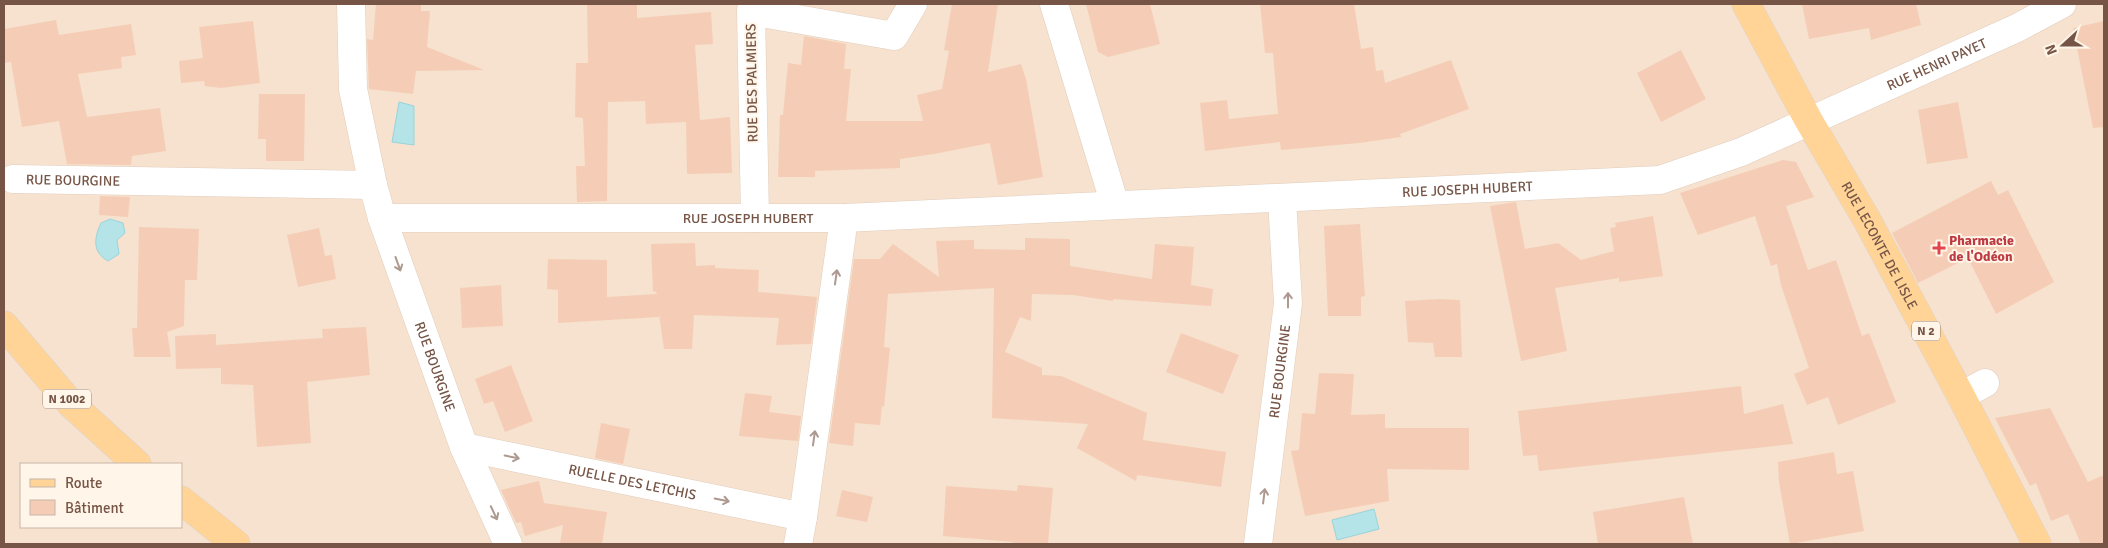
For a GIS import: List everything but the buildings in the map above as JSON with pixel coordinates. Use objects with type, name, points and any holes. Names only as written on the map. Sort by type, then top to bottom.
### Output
[{"type":"main road","name":"RUE LECONTE DE LISLE","points":[[1746,4],[1809,121],[1867,220],[2037,544]]},
{"type":"main road","name":"N 1002","points":[[4,325],[71,404],[136,463]]},
{"type":"main road","points":[[182,501],[236,544]]},
{"type":"street","name":"RUE BOURGINE","points":[[351,4],[353,89],[372,186],[464,447],[508,544]]},
{"type":"street","name":"RUE DES PALMIERS","points":[[754,218],[751,11],[894,36],[913,4]]},
{"type":"street","points":[[1054,4],[1115,205]]},
{"type":"street","name":"RUE HENRI PAYET","points":[[1809,121],[2017,28],[2062,4]]},
{"type":"street","name":"RUE JOSEPH HUBERT","points":[[382,218],[844,218],[1660,180],[1741,152],[1809,121]]},
{"type":"street","name":"RUE BOURGINE","points":[[13,179],[372,186]]},
{"type":"street","name":"RUE BOURGINE","points":[[1258,544],[1288,303],[1282,199]]},
{"type":"street","points":[[798,544],[844,218]]},
{"type":"street","points":[[1961,396],[1985,383]]},
{"type":"street","name":"RUELLE DES LETCHIS","points":[[464,447],[803,517]]},
{"type":"shaded area","points":[[4,4],[2104,4],[2104,544],[4,544]]},
{"type":"water","points":[[399,102],[414,106],[414,145],[392,142]]},
{"type":"water","points":[[110,219],[123,223],[125,233],[117,240],[119,254],[108,261],[99,253],[96,239],[101,223]]},
{"type":"water","points":[[1374,509],[1379,529],[1337,540],[1332,520]]},
{"type":"place","name":"Pharmacie de l'Odéon","points":[[1939,248]]}]
